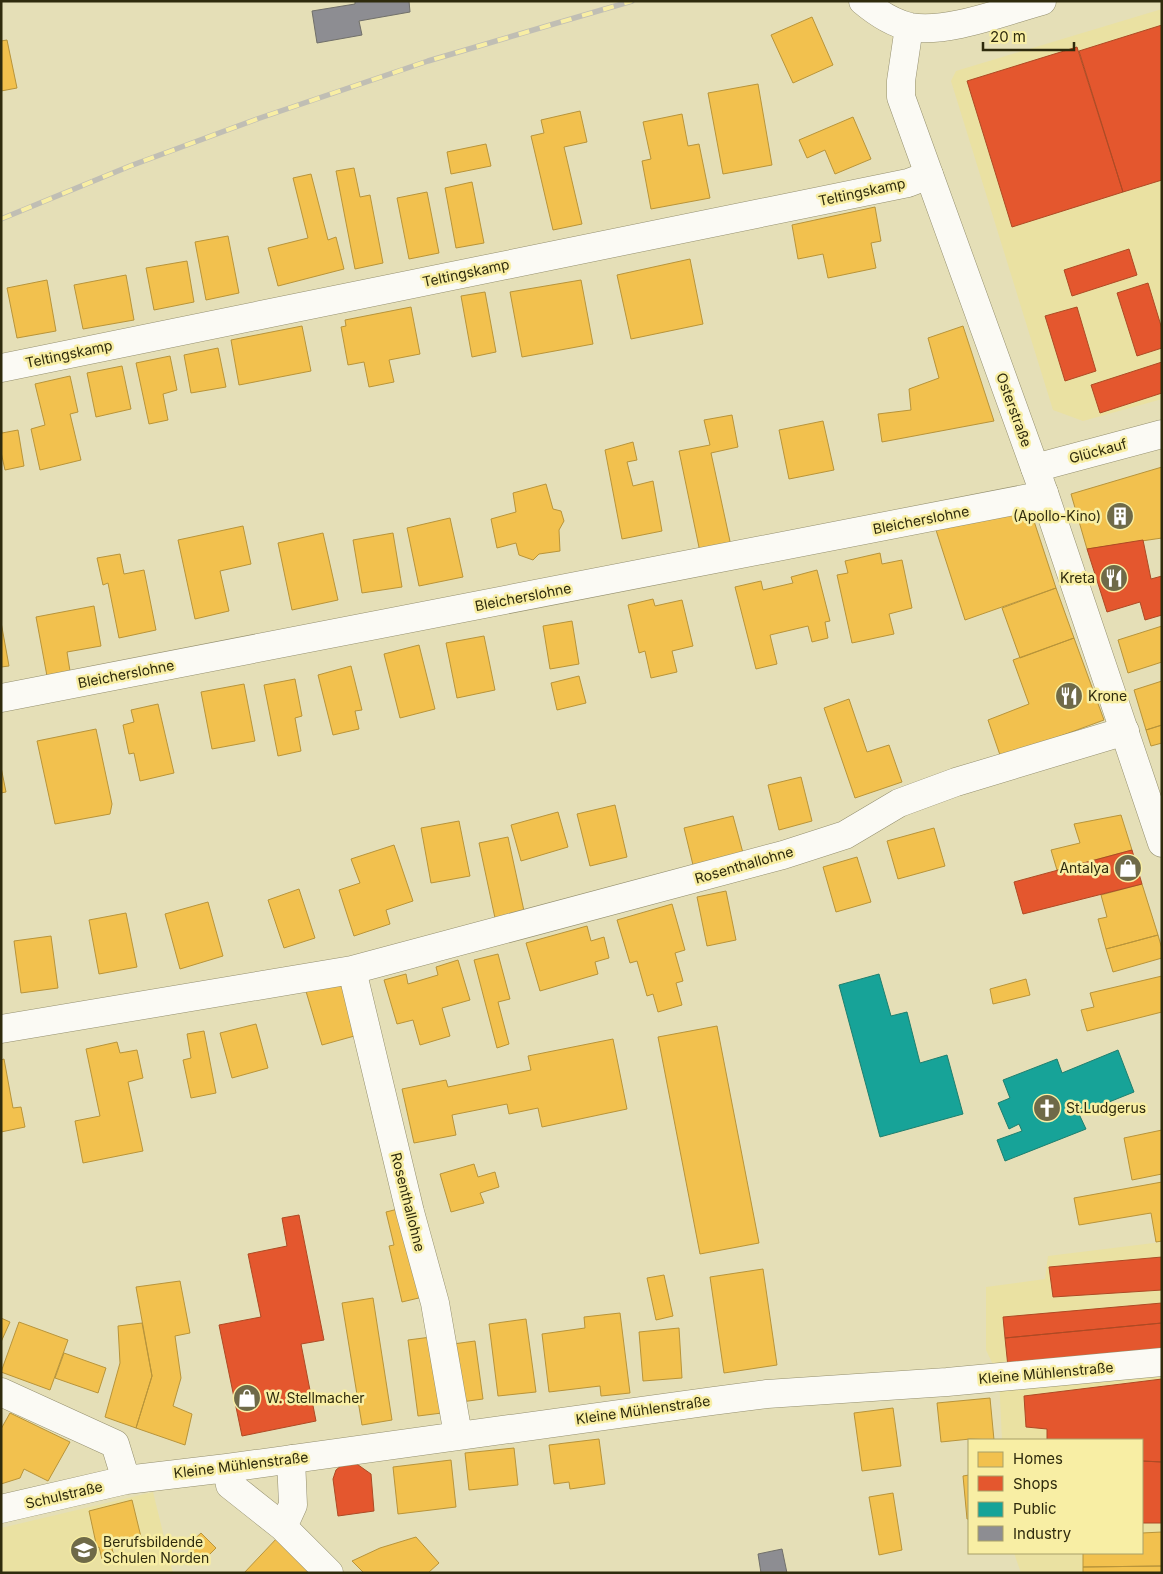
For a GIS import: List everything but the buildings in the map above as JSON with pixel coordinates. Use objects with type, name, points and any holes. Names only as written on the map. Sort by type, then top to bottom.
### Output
[{"type":"street","points":[[862,1],[892,20],[909,26],[930,28],[963,23],[1042,1]]},
{"type":"street","name":"Osterstraße","points":[[909,26],[901,81],[901,97],[1044,493],[1162,842]]},
{"type":"street","name":"Teltingskamp","points":[[1,368],[908,183],[929,175]]},
{"type":"street","name":"Glückauf","points":[[1035,468],[1162,434]]},
{"type":"street","name":"Bleicherslohne","points":[[1,698],[1029,498],[1044,493]]},
{"type":"street","name":"Rosenthallohne","points":[[1,1029],[352,970],[784,855],[845,835],[899,803],[956,782],[1125,732]]},
{"type":"street","name":"Rosenthallohne","points":[[352,970],[410,1212],[435,1304],[458,1435]]},
{"type":"street","name":"Kleine Mühlenstraße","points":[[126,1480],[227,1468],[768,1394],[946,1382],[1162,1362]]},
{"type":"street","points":[[1,1392],[115,1444],[126,1480]]},
{"type":"street","points":[[282,1527],[293,1505],[291,1459]]},
{"type":"street","points":[[227,1468],[230,1486],[282,1527],[329,1573]]},
{"type":"street","name":"Schulstraße","points":[[1,1510],[126,1480]]},
{"type":"shaded area","points":[[1162,9],[1162,399],[1083,421],[1053,410],[951,81],[956,71]]},
{"type":"shaded area","points":[[1162,1242],[1162,1573],[1021,1573],[1014,1554],[1143,1554],[1143,1439],[1002,1439],[999,1377],[986,1350],[986,1287],[1045,1279],[1048,1256]]},
{"type":"shaded area","name":"Berufsbildende Schulen Norden","points":[[153,1492],[173,1573],[1,1573],[1,1528]]},
{"type":"railway","points":[[1,219],[130,166],[257,119],[428,61],[632,1]]},
{"type":"place","name":"(Apollo-Kino)","points":[[1120,516]]},
{"type":"place","name":"Kreta","points":[[1114,578]]},
{"type":"place","name":"Krone","points":[[1069,696]]},
{"type":"place","name":"Antalya","points":[[1128,868]]},
{"type":"place","name":"St.Ludgerus","points":[[1047,1108]]},
{"type":"place","name":"W. Stellmacher","points":[[247,1398]]},
{"type":"place","name":"Berufsbildende Schulen Norden","points":[[84,1550]]}]
